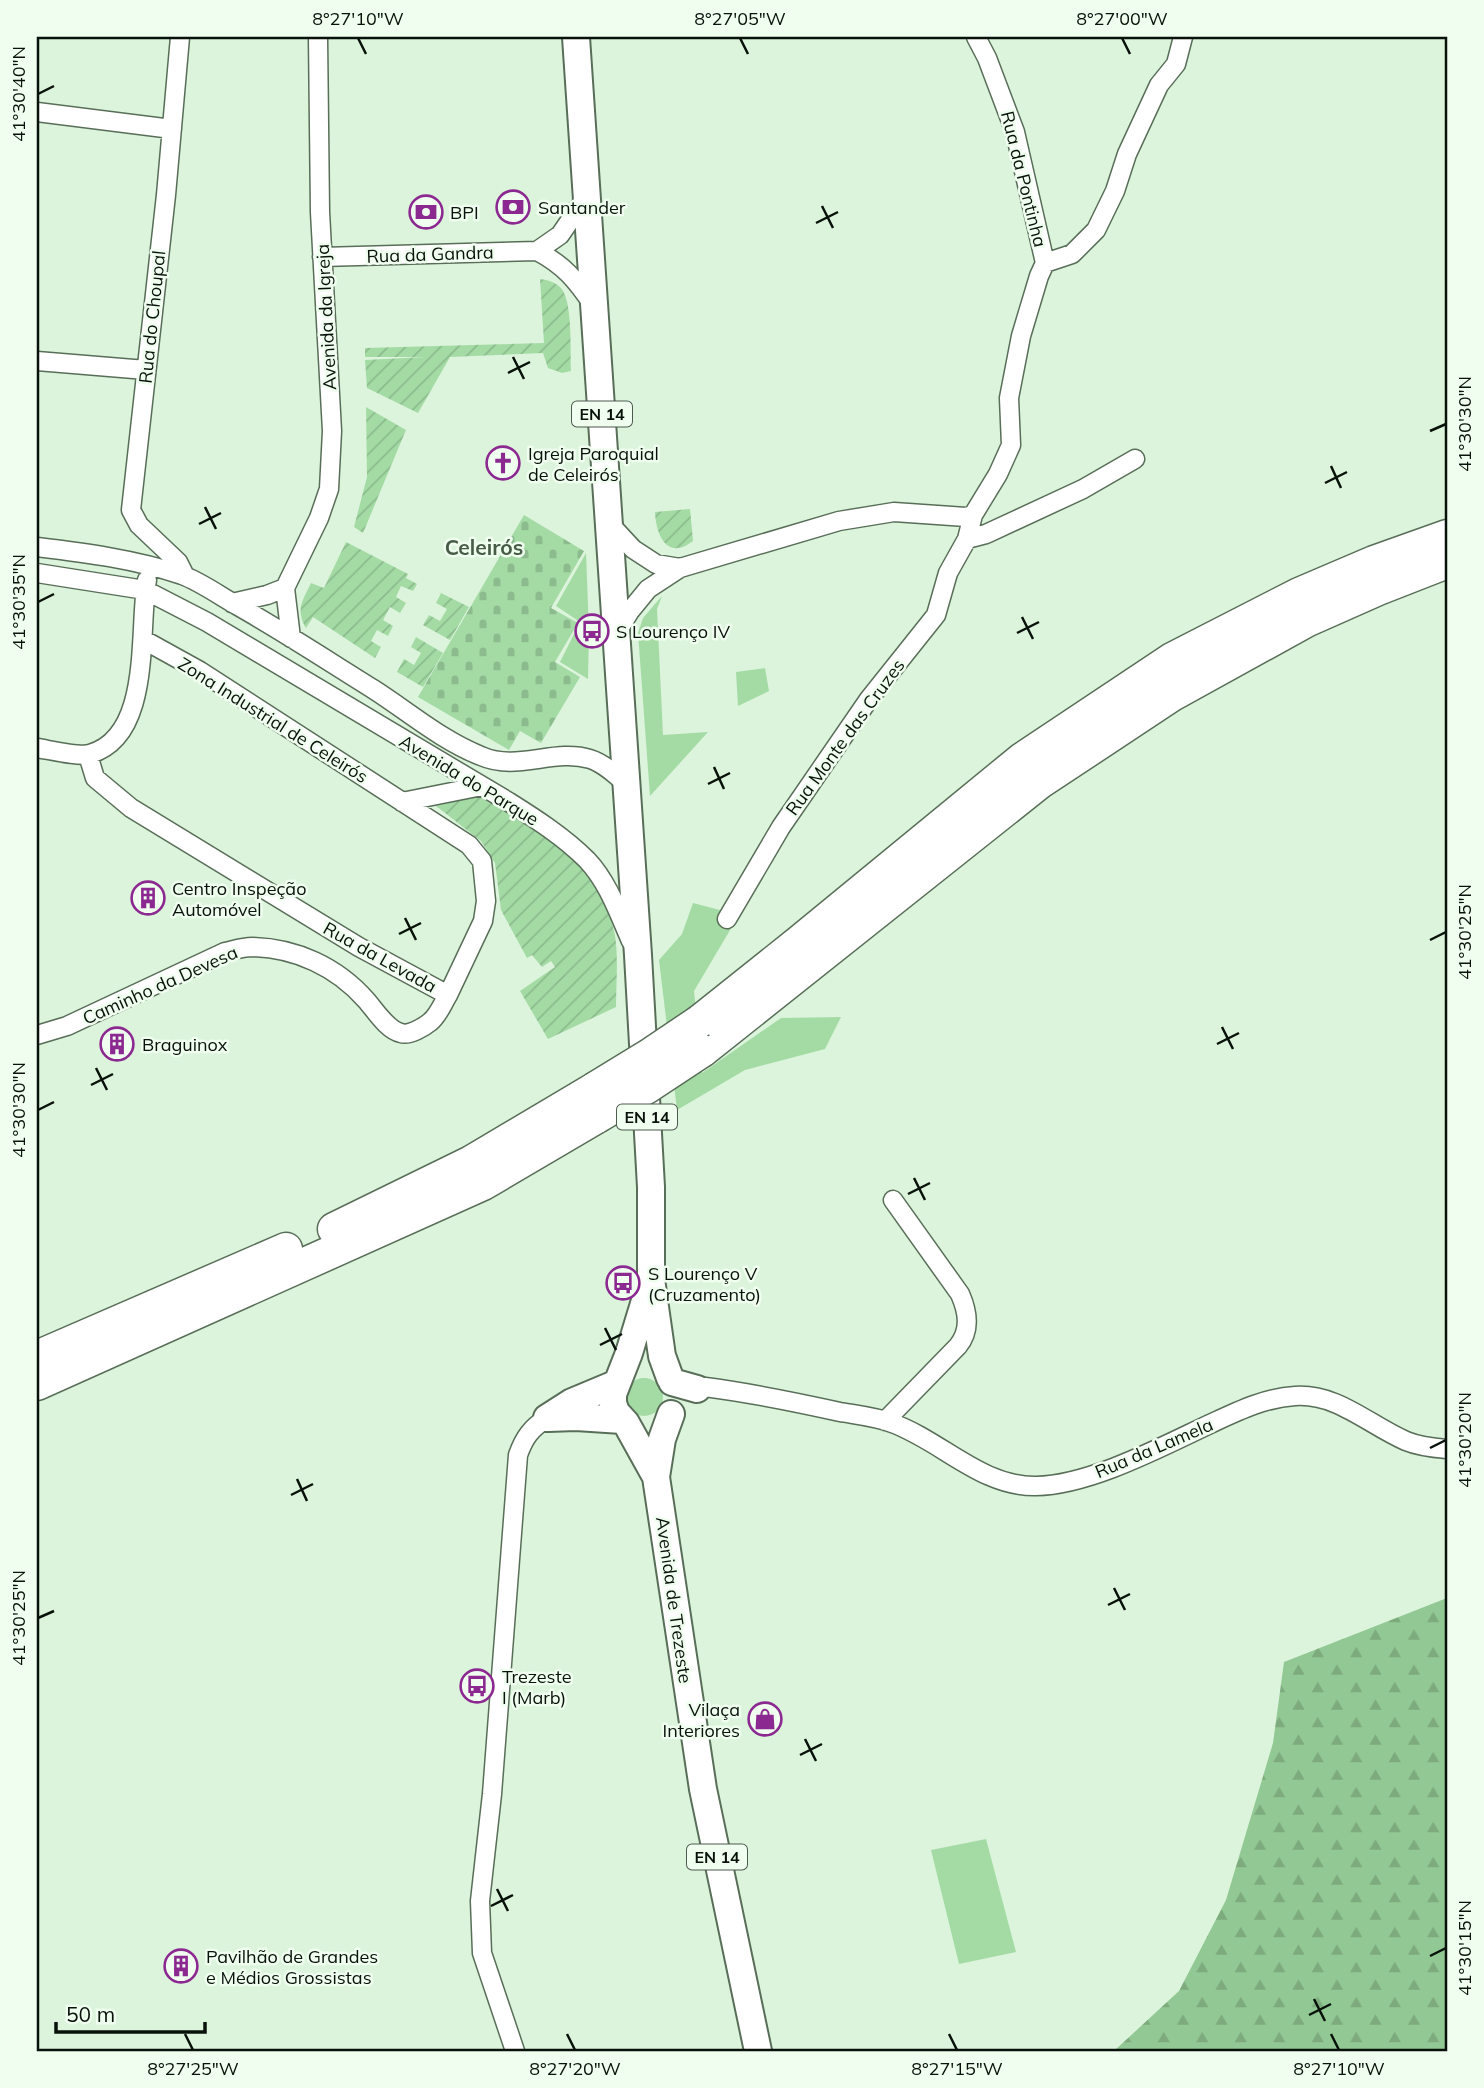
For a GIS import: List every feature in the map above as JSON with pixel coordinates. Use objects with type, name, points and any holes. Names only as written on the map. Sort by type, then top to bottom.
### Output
[{"type":"highway","points":[[701,1036],[799,942],[1022,759],[1172,659],[1299,594],[1374,562],[1447,536]]},
{"type":"highway","points":[[37,1384],[54,1359],[596,1103],[648,1056],[701,1036],[1039,783],[1172,695],[1308,620],[1447,562]]},
{"type":"main road","name":"EN 14","points":[[576,37],[638,955],[651,1188],[651,1279],[662,1356],[677,1392],[662,1439],[656,1477]]},
{"type":"main road","name":"EN 14","points":[[651,1279],[613,1403],[656,1477]]},
{"type":"main road","points":[[645,1365],[655,1367],[677,1392],[657,1426],[648,1429],[638,1429],[624,1421],[576,1417],[547,1418],[572,1402],[618,1380],[627,1370],[645,1365]]},
{"type":"main road","name":"Avenida de Trezeste","points":[[656,1477],[703,1789],[758,2051]]},
{"type":"street","name":"Rua do Choupal","points":[[180,37],[131,510],[139,525],[178,562],[185,576]]},
{"type":"street","name":"Avenida da Igreja","points":[[285,588],[319,518],[329,489],[332,430],[322,257],[318,37]]},
{"type":"street","name":"Rua da Pontinha","points":[[973,515],[999,474],[1011,445],[1009,398],[1021,336],[1045,263],[1015,132],[987,58],[976,37]]},
{"type":"street","points":[[1045,263],[1072,254],[1096,230],[1159,85],[1176,64],[1184,37]]},
{"type":"street","points":[[37,112],[172,128]]},
{"type":"street","points":[[587,195],[560,235],[537,251],[550,258],[576,280],[594,306]]},
{"type":"street","name":"Rua da Gandra","points":[[322,257],[537,251]]},
{"type":"street","points":[[37,361],[146,370]]},
{"type":"street","points":[[967,539],[986,534],[1083,489],[1135,459]]},
{"type":"street","points":[[617,632],[648,589],[680,568],[839,521],[894,512],[966,517],[973,515]]},
{"type":"street","name":"Rua Monte das Cruzes","points":[[727,919],[781,827],[869,699],[936,615],[948,573],[967,539],[973,515]]},
{"type":"street","points":[[608,522],[633,549],[656,564],[680,568]]},
{"type":"street","name":"Avenida do Parque","points":[[37,547],[124,558],[185,576],[377,691],[455,745],[499,762],[524,762],[544,757],[590,759],[610,770],[625,783]]},
{"type":"street","points":[[37,748],[88,755],[108,745],[125,727],[134,699],[144,640],[145,590],[149,566]]},
{"type":"street","name":"Avenida do Parque","points":[[37,573],[145,590],[207,622],[556,833],[588,861],[603,882],[638,955]]},
{"type":"street","points":[[232,603],[285,588],[291,638]]},
{"type":"street","points":[[254,651],[269,624]]},
{"type":"street","name":"Zona Industrial de Celeirós","points":[[144,640],[200,671],[402,802]]},
{"type":"street","name":"Rua da Levada","points":[[88,755],[94,778],[131,808],[359,947],[448,995],[483,920],[486,901],[482,861],[469,845],[402,802]]},
{"type":"street","points":[[402,802],[482,786]]},
{"type":"street","name":"Caminho da Devesa","points":[[37,1035],[67,1026],[225,952],[249,947],[301,955],[334,971],[354,986],[389,1025],[401,1033],[410,1033],[431,1022],[448,995]]},
{"type":"street","points":[[885,1421],[958,1346],[967,1326],[960,1294],[893,1200]]},
{"type":"street","name":"Rua da Lamela","points":[[677,1392],[705,1387],[765,1395],[885,1421],[914,1433],[980,1472],[1007,1483],[1037,1486],[1078,1479],[1137,1459],[1251,1405],[1297,1396],[1313,1396],[1331,1401],[1406,1441],[1447,1449]]},
{"type":"street","points":[[515,2051],[482,1954],[480,1901],[492,1794],[518,1455],[523,1441],[533,1427],[547,1418]]},
{"type":"green space","points":[[540,279],[556,284],[565,295],[571,340],[571,371],[562,373],[548,368],[543,353],[450,357],[418,413],[367,388],[365,360],[425,357],[365,357],[365,348],[544,343]]},
{"type":"green space","points":[[366,407],[406,430],[363,533],[354,527],[367,477]]},
{"type":"green space","points":[[690,509],[693,541],[684,546],[670,547],[661,537],[655,512]]},
{"type":"green space","points":[[524,515],[584,551],[551,608],[578,623],[555,662],[580,677],[541,743],[520,731],[509,750],[418,697]]},
{"type":"green space","points":[[346,542],[408,574],[406,578],[417,584],[413,591],[401,586],[396,597],[406,603],[400,613],[390,607],[383,620],[393,626],[388,636],[377,630],[371,641],[381,647],[375,658],[313,617],[306,628],[301,615],[301,605],[311,583],[324,588]]},
{"type":"green space","points":[[586,553],[588,679],[560,662],[580,622],[556,606]]},
{"type":"green space","points":[[441,593],[469,607],[450,640],[423,625],[429,615],[440,621],[447,609],[436,603]]},
{"type":"green space","points":[[662,596],[657,609],[663,735],[708,732],[650,796],[638,633],[643,618]]},
{"type":"green space","points":[[416,637],[443,653],[423,687],[397,672],[404,659],[414,665],[421,653],[411,647]]},
{"type":"green space","points":[[765,668],[769,691],[738,706],[736,672]]},
{"type":"green space","points":[[478,796],[532,825],[571,855],[590,878],[610,917],[616,948],[616,1007],[548,1039],[520,991],[555,967],[551,961],[542,967],[532,955],[527,958],[501,910],[495,863],[481,841],[436,806]]},
{"type":"green space","points":[[693,903],[739,915],[694,991],[702,1073],[781,1018],[841,1017],[825,1049],[745,1070],[677,1110],[659,960],[682,934]]},
{"type":"green space","points":[[644,1378],[658,1383],[663,1397],[658,1411],[644,1416],[630,1411],[625,1397],[630,1383]]},
{"type":"green space","points":[[1447,1598],[1447,2051],[1114,2051],[1179,1991],[1226,1900],[1273,1743],[1284,1662]]},
{"type":"green space","points":[[986,1839],[1016,1952],[959,1964],[931,1850]]},
{"type":"place","name":"Santander","points":[[513,207]]},
{"type":"place","name":"BPI","points":[[426,212]]},
{"type":"place","name":"Igreja Paroquial de Celeirós","points":[[503,463]]},
{"type":"place","name":"S Lourenço IV","points":[[592,631]]},
{"type":"place","name":"Centro Inspeção Automóvel","points":[[148,898]]},
{"type":"place","name":"Braguinox","points":[[117,1044]]},
{"type":"place","name":"S Lourenço V (Cruzamento)","points":[[623,1283]]},
{"type":"place","name":"Trezeste I (Marb)","points":[[477,1686]]},
{"type":"place","name":"Vilaça Interiores","points":[[765,1719]]},
{"type":"place","name":"Pavilhão de Grandes e Médios Grossistas","points":[[181,1966]]},
{"type":"district","name":"Celeirós","points":[[484,547]]}]
